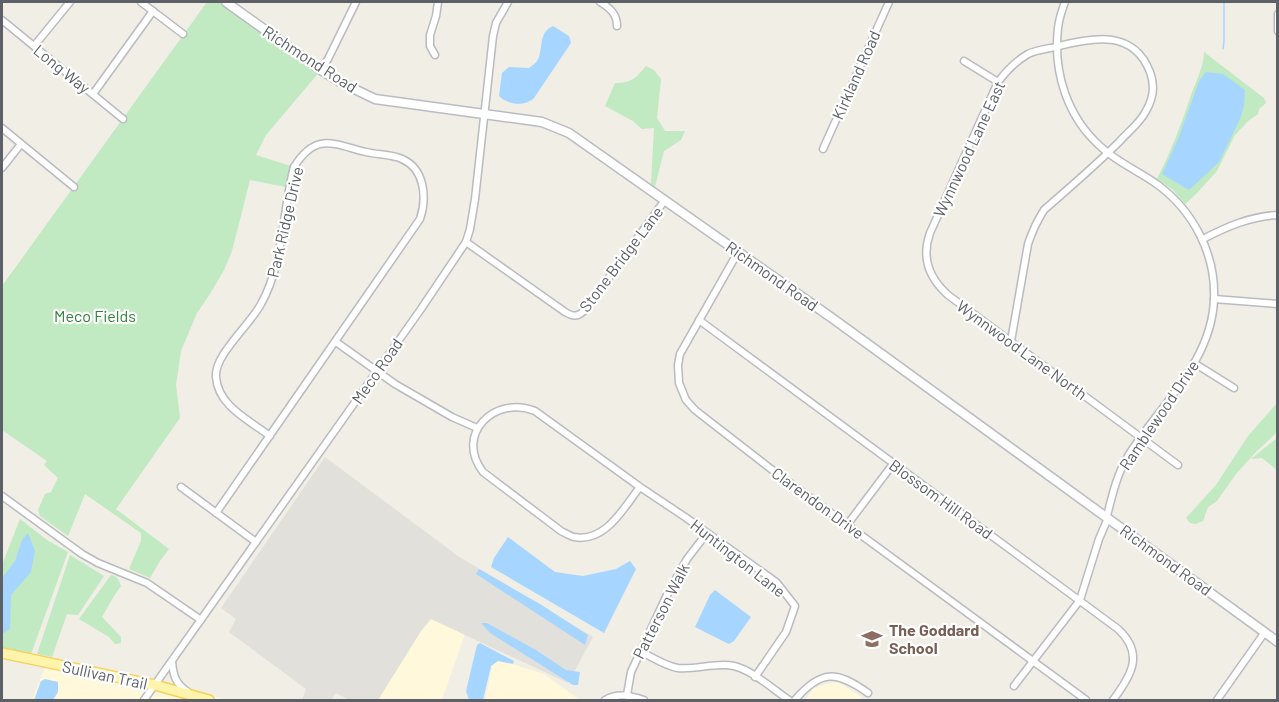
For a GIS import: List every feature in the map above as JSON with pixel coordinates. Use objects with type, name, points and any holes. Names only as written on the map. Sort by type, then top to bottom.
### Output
[{"type":"main road","name":"Sullivan Trail","points":[[2,653],[209,700]]},
{"type":"street","points":[[34,46],[70,2]]},
{"type":"street","points":[[141,2],[183,34]]},
{"type":"street","name":"Richmond Road","points":[[226,2],[321,70],[375,99],[542,122],[569,133],[843,326],[1278,642]]},
{"type":"street","points":[[321,70],[356,2]]},
{"type":"street","points":[[435,55],[430,46],[430,35],[438,2]]},
{"type":"street","name":"Meco Road","points":[[144,700],[466,242],[475,199],[493,36],[496,23],[508,2]]},
{"type":"street","points":[[600,2],[613,11],[617,26]]},
{"type":"street","name":"Kirkland Road","points":[[823,149],[889,2]]},
{"type":"street","name":"Ramblewood Drive","points":[[1014,686],[1080,600],[1108,518],[1122,467],[1140,437],[1200,353],[1210,327],[1214,299],[1212,270],[1203,241],[1179,204],[1157,185],[1108,153],[1075,117],[1058,71],[1057,62],[1058,26],[1065,2]]},
{"type":"street","points":[[93,94],[153,11]]},
{"type":"street","points":[[1278,14],[1278,31]]},
{"type":"street","name":"Long Way","points":[[2,22],[123,119]]},
{"type":"street","points":[[1011,341],[1028,244],[1038,219],[1044,210],[1136,125],[1146,113],[1153,93],[1151,76],[1145,60],[1130,46],[1116,40],[1094,39],[1057,47]]},
{"type":"street","name":"Wynnwood Lane East","points":[[926,248],[930,233],[998,82],[1008,69],[1028,54],[1057,47]]},
{"type":"street","points":[[964,61],[998,82]]},
{"type":"street","points":[[2,128],[74,187]]},
{"type":"street","name":"Park Ridge Drive","points":[[216,513],[336,342],[420,219],[424,209],[423,186],[413,166],[403,160],[394,156],[368,153],[324,142],[309,149],[294,167],[273,280],[258,310],[224,353],[216,374],[217,385],[230,407],[270,436]]},
{"type":"street","points":[[2,168],[21,144]]},
{"type":"street","name":"Stone Bridge Lane","points":[[466,242],[565,312],[578,316],[586,309],[665,200]]},
{"type":"street","points":[[1203,241],[1216,232],[1252,218],[1278,215]]},
{"type":"street","name":"Wynnwood Lane North","points":[[926,248],[928,270],[941,289],[1178,465]]},
{"type":"street","name":"Clarendon Drive","points":[[738,252],[680,354],[679,383],[686,400],[695,410],[755,456],[1086,700]]},
{"type":"street","points":[[1214,299],[1278,304]]},
{"type":"street","name":"Stone Bridge Lane","points":[[575,316],[578,324]]},
{"type":"street","name":"Blossom Hill Road","points":[[699,320],[1124,634],[1132,651],[1132,667],[1129,677],[1113,700]]},
{"type":"street","points":[[336,342],[421,400],[477,428],[475,459],[483,472],[561,531],[573,537],[586,537],[605,530],[640,487]]},
{"type":"street","points":[[1194,363],[1234,388]]},
{"type":"street","name":"Huntington Lane","points":[[477,428],[485,419],[504,408],[516,406],[535,411],[776,582],[795,606],[786,632],[755,677]]},
{"type":"street","points":[[847,525],[893,464]]},
{"type":"street","points":[[181,487],[256,542]]},
{"type":"street","points":[[2,496],[82,554],[147,584],[201,620]]},
{"type":"street","name":"Patterson Walk","points":[[627,695],[631,672],[640,651],[681,569],[707,533]]},
{"type":"street","points":[[1217,700],[1265,632]]},
{"type":"street","points":[[640,651],[673,667],[735,666],[789,700]]},
{"type":"street","points":[[172,661],[175,681],[196,697]]},
{"type":"street","points":[[795,700],[808,686],[831,677],[845,678],[868,693]]},
{"type":"street","points":[[605,700],[610,697],[627,695],[644,700]]},
{"type":"shaded area","points":[[325,457],[458,556],[593,637],[568,683],[431,619],[378,700],[349,700],[336,693],[331,700],[302,700],[306,689],[229,632],[236,619],[221,608]]},
{"type":"shaded area","points":[[431,619],[465,634],[442,700],[378,700],[421,631]]},
{"type":"shaded area","points":[[494,658],[544,674],[580,700],[485,700]]},
{"type":"shaded area","points":[[46,665],[200,692],[225,700],[32,700]]},
{"type":"shaded area","points":[[838,682],[862,697],[859,700],[805,700],[813,689]]},
{"type":"green space","name":"Meco Fields","points":[[207,2],[226,2],[321,70],[266,135],[256,155],[294,167],[290,188],[250,180],[232,251],[224,270],[197,313],[181,351],[176,385],[180,418],[116,509],[169,549],[150,578],[129,569],[141,541],[141,533],[85,494],[68,536],[40,516],[38,510],[45,494],[51,492],[58,478],[44,465],[47,461],[2,430],[2,286]]},
{"type":"green space","points":[[1204,52],[1264,98],[1266,103],[1259,109],[1258,114],[1235,135],[1217,171],[1185,204],[1172,189],[1157,179],[1201,70]]},
{"type":"green space","points":[[646,66],[654,70],[661,79],[657,118],[665,131],[685,131],[681,140],[664,151],[655,187],[651,184],[654,128],[642,129],[633,121],[605,106],[615,83],[633,79]]},
{"type":"green space","points":[[1277,403],[1277,432],[1236,474],[1217,501],[1208,507],[1203,521],[1196,524],[1190,523],[1186,518],[1216,485],[1248,436]]},
{"type":"green space","points":[[1277,438],[1277,470],[1262,458],[1251,459]]},
{"type":"green space","points":[[20,519],[47,540],[68,552],[31,654],[2,648],[2,565]]},
{"type":"green space","points":[[70,555],[104,576],[78,615],[67,614],[52,657],[37,654]]},
{"type":"green space","points":[[111,575],[117,578],[121,586],[102,617],[121,637],[121,643],[115,644],[109,637],[79,619]]},
{"type":"water","points":[[553,26],[569,36],[571,43],[534,98],[521,104],[503,99],[499,96],[502,73],[509,67],[529,68],[535,63],[539,57],[545,33]]},
{"type":"water","points":[[1206,72],[1223,74],[1245,90],[1244,106],[1219,162],[1189,190],[1162,174],[1178,139],[1199,81]]},
{"type":"water","points":[[28,533],[35,551],[31,572],[11,595],[10,629],[2,634],[2,578],[15,561],[22,540]]},
{"type":"water","points":[[508,537],[555,572],[583,576],[616,569],[630,561],[636,569],[604,633],[491,567],[494,558]]},
{"type":"water","points":[[479,569],[588,635],[585,645],[476,574]]},
{"type":"water","points":[[715,590],[751,617],[734,641],[729,644],[695,627],[710,595]]},
{"type":"water","points":[[481,623],[487,623],[536,650],[566,670],[580,672],[578,685],[573,685],[490,633]]},
{"type":"water","points":[[480,643],[514,661],[513,664],[498,661],[491,666],[483,700],[469,700],[466,691],[477,645]]},
{"type":"water","points":[[45,679],[58,682],[58,692],[53,700],[34,700],[41,681]]},
{"type":"waterway","points":[[1223,49],[1224,2]]},
{"type":"place","name":"The Goddard School","points":[[872,639]]}]
